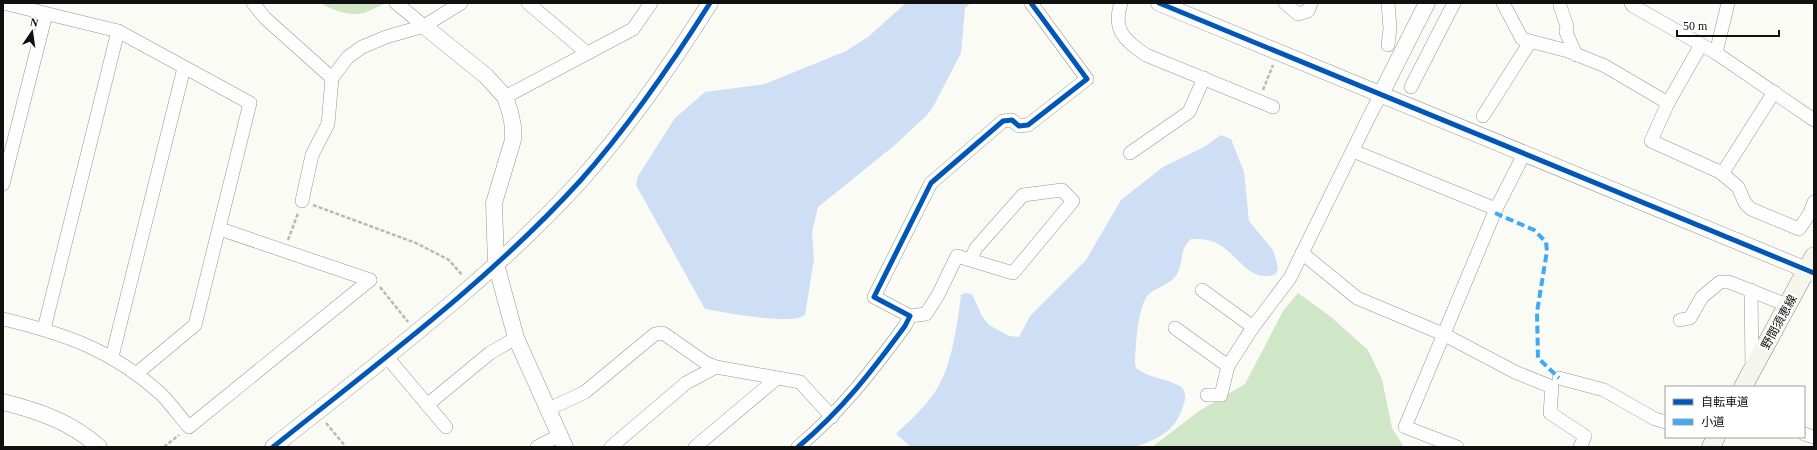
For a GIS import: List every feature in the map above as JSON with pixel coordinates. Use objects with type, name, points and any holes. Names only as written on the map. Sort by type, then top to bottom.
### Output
[{"type":"main road","name":"野間須恵線","points":[[1744,386],[1787,305],[1812,266]]},
{"type":"street","points":[[3,3],[118,31],[250,103],[195,325],[136,374]]},
{"type":"street","points":[[253,3],[265,18],[332,78]]},
{"type":"street","points":[[396,3],[486,76],[505,97],[513,126],[513,133],[509,156],[498,185],[494,204],[496,264],[516,338],[563,441],[537,447]]},
{"type":"street","points":[[302,201],[312,155],[328,124],[332,78],[348,57],[362,47],[424,26],[461,3]]},
{"type":"street","points":[[528,3],[587,53]]},
{"type":"street","points":[[505,97],[633,29],[651,3]]},
{"type":"street","points":[[273,447],[416,334],[472,286],[554,208],[614,140],[656,85],[710,3]]},
{"type":"street","points":[[971,259],[976,248],[1023,195],[1062,190],[1073,201],[1013,272],[957,256],[938,295],[926,314],[910,316],[874,297],[931,183],[1003,121],[1012,120],[1019,126],[1028,125],[1087,79],[1031,3]]},
{"type":"street","points":[[1121,3],[1117,22],[1122,34],[1132,46],[1146,55],[1273,107]]},
{"type":"street","points":[[1159,3],[1524,154],[1812,266]]},
{"type":"street","points":[[1285,3],[1298,14],[1308,11],[1311,3]]},
{"type":"street","points":[[1388,3],[1390,28],[1388,45]]},
{"type":"street","points":[[1207,395],[1221,395],[1228,366],[1253,327],[1290,278],[1370,115],[1428,3]]},
{"type":"street","points":[[1411,87],[1454,3]]},
{"type":"street","points":[[1502,3],[1522,38],[1530,42],[1568,52],[1605,66],[1668,104]]},
{"type":"street","points":[[1631,3],[1633,6],[1716,53],[1814,120]]},
{"type":"street","points":[[1716,53],[1728,3]]},
{"type":"street","points":[[1560,6],[1567,26],[1566,32],[1576,55]]},
{"type":"street","points":[[3,184],[46,14]]},
{"type":"street","points":[[44,329],[118,31]]},
{"type":"street","points":[[1483,116],[1530,42]]},
{"type":"street","points":[[1701,45],[1668,104],[1651,141],[1722,174],[1738,187],[1745,203],[1751,209],[1799,229],[1810,213],[1814,202]]},
{"type":"street","points":[[112,357],[184,68]]},
{"type":"street","points":[[1130,153],[1190,112],[1204,78]]},
{"type":"street","points":[[1722,174],[1774,92]]},
{"type":"street","points":[[1353,151],[1496,209]]},
{"type":"street","points":[[1457,447],[1405,427],[1496,209],[1524,154]]},
{"type":"street","points":[[220,229],[370,280]]},
{"type":"street","points":[[1302,252],[1357,298],[1443,334],[1515,372],[1552,387],[1550,412],[1585,436],[1580,447]]},
{"type":"street","points":[[3,319],[44,329],[77,340],[112,357],[162,395],[189,427],[370,280]]},
{"type":"street","points":[[1680,320],[1690,318],[1702,297],[1720,282],[1730,282],[1787,305]]},
{"type":"street","points":[[1202,290],[1253,327]]},
{"type":"street","points":[[1751,290],[1752,370]]},
{"type":"street","points":[[798,447],[832,417],[860,387],[905,326],[910,316]]},
{"type":"street","points":[[1175,328],[1228,366]]},
{"type":"street","points":[[549,409],[585,392],[655,334],[663,333],[706,363],[716,367],[776,379],[800,382],[832,417]]},
{"type":"street","points":[[427,405],[490,354],[516,338]]},
{"type":"street","points":[[387,357],[446,427]]},
{"type":"street","points":[[611,447],[686,383],[716,367]]},
{"type":"street","points":[[1559,378],[1604,390],[1655,419],[1665,422]]},
{"type":"street","points":[[695,447],[776,379]]},
{"type":"street","points":[[3,402],[33,409],[58,418],[88,437],[99,447]]},
{"type":"path","points":[[1258,101],[1278,52]]},
{"type":"path","points":[[285,250],[302,201],[416,243],[449,260],[472,286]]},
{"type":"path","points":[[370,280],[376,282],[416,334]]},
{"type":"path","points":[[317,412],[346,447]]},
{"type":"path","points":[[164,447],[189,427]]},
{"type":"green space","points":[[321,3],[386,3],[363,13],[352,14],[327,7]]},
{"type":"green space","points":[[1298,293],[1331,317],[1368,350],[1382,379],[1392,428],[1404,447],[1152,447],[1199,411],[1245,384],[1283,311]]},
{"type":"water","points":[[906,3],[971,3],[965,8],[961,53],[934,105],[927,115],[895,145],[818,207],[812,232],[814,259],[805,315],[797,318],[772,319],[705,309],[636,185],[638,176],[675,118],[705,92],[765,84],[846,51],[868,37]]},
{"type":"water","points":[[1221,135],[1231,139],[1244,172],[1249,221],[1273,250],[1278,267],[1276,274],[1267,276],[1258,275],[1251,272],[1215,242],[1191,239],[1183,251],[1180,267],[1176,276],[1149,294],[1145,300],[1138,326],[1135,362],[1136,368],[1146,374],[1180,386],[1183,389],[1185,400],[1178,419],[1173,426],[1153,440],[1134,447],[911,447],[896,434],[930,399],[944,376],[954,342],[961,295],[965,293],[972,294],[982,316],[989,325],[1009,336],[1019,337],[1030,316],[1086,260],[1121,200],[1163,167],[1204,147]]},
{"type":"marked path","points":[[1495,213],[1534,230],[1546,242],[1547,251],[1537,312],[1538,358],[1559,378]]},
{"type":"cycle path","points":[[273,447],[432,320],[545,218],[580,181],[616,139],[665,72],[710,3]]},
{"type":"cycle path","points":[[798,447],[842,405],[905,326],[910,316],[874,297],[931,183],[1003,121],[1012,120],[1019,126],[1028,125],[1087,79],[1031,3]]},
{"type":"cycle path","points":[[1159,3],[1814,273]]}]
